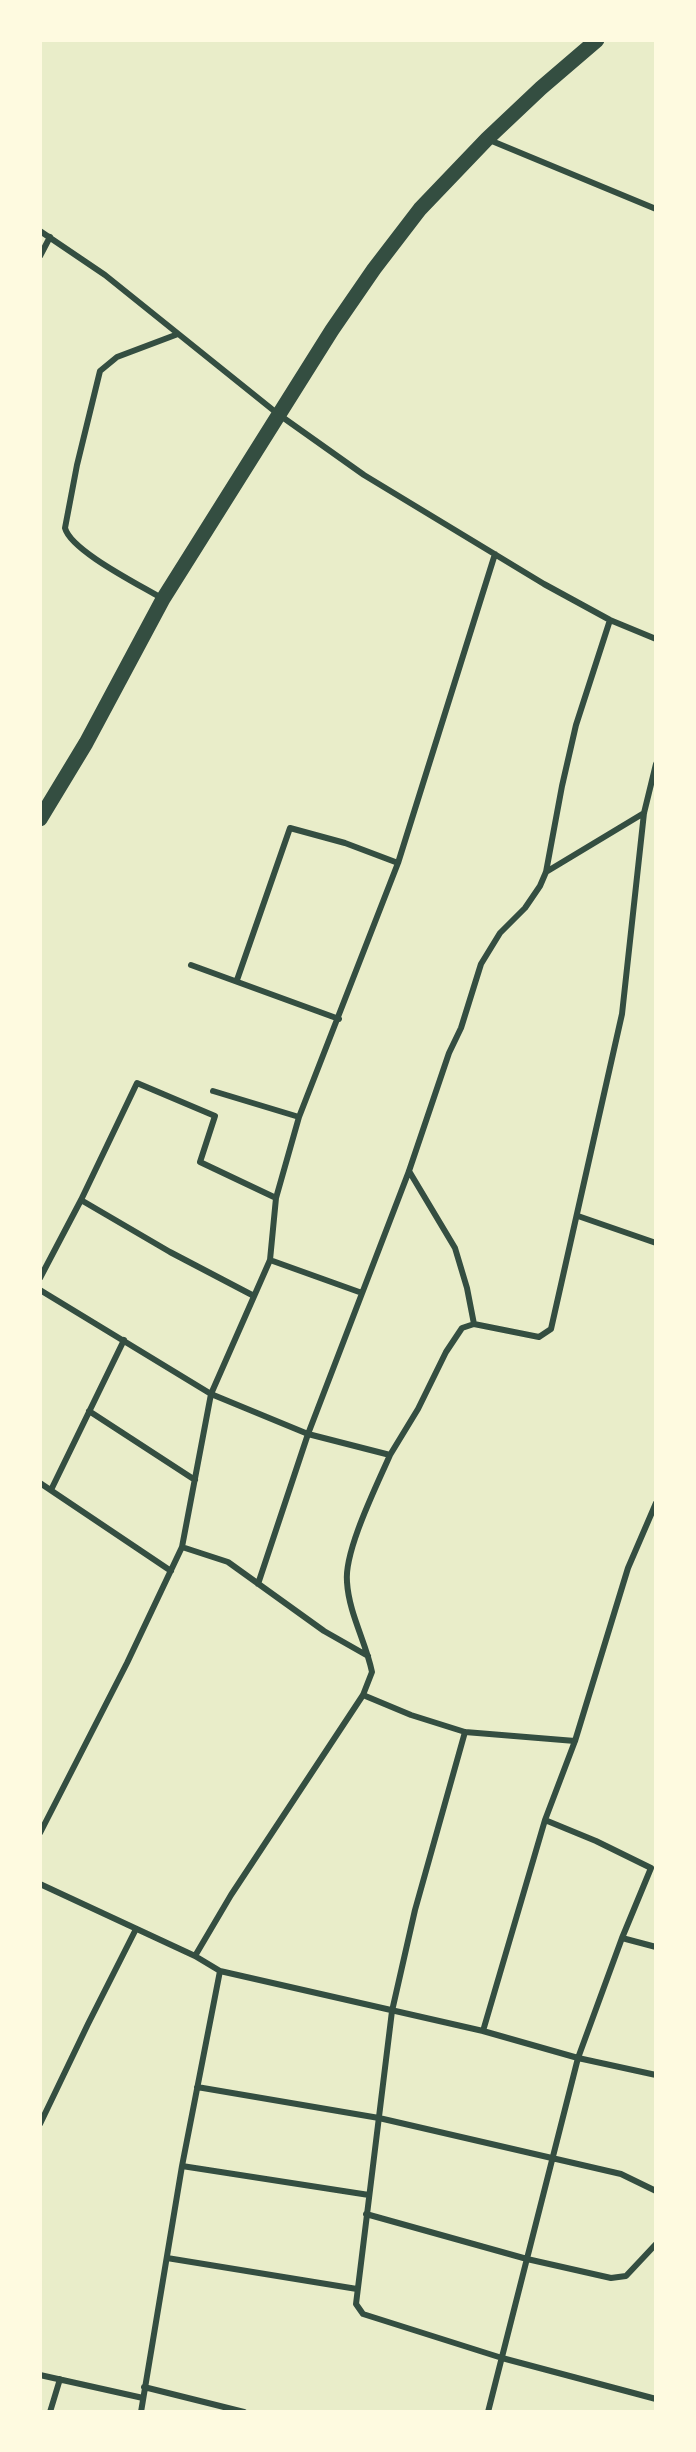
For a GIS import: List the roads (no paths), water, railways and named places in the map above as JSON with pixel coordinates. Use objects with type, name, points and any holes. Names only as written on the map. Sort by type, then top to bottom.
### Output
[{"type":"main road","points":[[40,819],[86,743],[163,599],[278,414],[374,269],[420,209],[488,139],[541,88],[597,40]]},
{"type":"street","points":[[488,139],[656,209]]},
{"type":"street","points":[[40,231],[105,275],[278,414],[384,488],[544,584],[610,620],[656,639]]},
{"type":"street","points":[[40,256],[50,237]]},
{"type":"street","points":[[163,599],[93,557],[74,543],[67,535],[65,528],[77,465],[100,371],[117,357],[177,334]]},
{"type":"street","points":[[40,1833],[182,1547],[211,1394],[270,1260],[276,1198],[299,1117],[398,862],[495,554]]},
{"type":"street","points":[[258,1584],[308,1434],[409,1171],[449,1053],[461,1028],[481,964],[500,933],[525,908],[540,886],[546,872],[576,725],[610,620]]},
{"type":"street","points":[[195,1956],[231,1895],[363,1695],[372,1672],[358,1632],[349,1594],[348,1563],[390,1455],[459,1331],[474,1324],[539,1338],[551,1329],[622,1014],[644,813],[656,764]]},
{"type":"street","points":[[546,872],[644,813]]},
{"type":"street","points":[[237,980],[290,828],[345,843],[398,862]]},
{"type":"street","points":[[192,965],[339,1018]]},
{"type":"street","points":[[40,1278],[81,1200],[137,1083],[215,1116],[200,1162],[276,1198]]},
{"type":"street","points":[[213,1091],[299,1117]]},
{"type":"street","points":[[409,1171],[455,1248],[467,1288],[474,1324]]},
{"type":"street","points":[[81,1200],[170,1252],[254,1296]]},
{"type":"street","points":[[578,1216],[656,1243]]},
{"type":"street","points":[[270,1260],[362,1293]]},
{"type":"street","points":[[40,1290],[211,1394],[308,1434],[390,1455]]},
{"type":"street","points":[[51,1490],[124,1340]]},
{"type":"street","points":[[89,1412],[195,1480]]},
{"type":"street","points":[[40,1483],[171,1571]]},
{"type":"street","points":[[483,2031],[545,1820],[575,1741],[628,1568],[656,1503]]},
{"type":"street","points":[[182,1547],[228,1563],[324,1631],[368,1656]]},
{"type":"street","points":[[363,1695],[411,1715],[465,1732],[575,1741]]},
{"type":"street","points":[[465,1732],[414,1910],[392,2011],[356,2304],[363,2314],[502,2358],[656,2399]]},
{"type":"street","points":[[488,2412],[579,2058],[622,1938],[653,1867],[596,1840],[545,1820]]},
{"type":"street","points":[[40,1884],[195,1956],[220,1971],[483,2031],[579,2058],[656,2075]]},
{"type":"street","points":[[40,2124],[136,1929]]},
{"type":"street","points":[[622,1938],[656,1947]]},
{"type":"street","points":[[141,2412],[182,2166],[220,1971]]},
{"type":"street","points":[[197,2087],[379,2118],[552,2160],[621,2174],[656,2191]]},
{"type":"street","points":[[182,2166],[369,2196]]},
{"type":"street","points":[[366,2214],[527,2259],[611,2278],[626,2276],[656,2244]]},
{"type":"street","points":[[167,2258],[357,2289]]},
{"type":"street","points":[[40,2375],[143,2398]]},
{"type":"street","points":[[50,2412],[60,2379]]},
{"type":"street","points":[[144,2387],[244,2412]]}]
